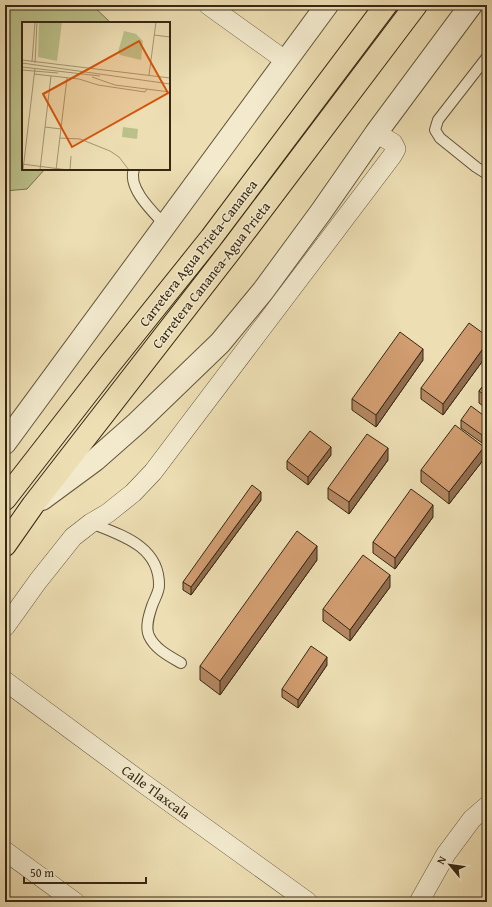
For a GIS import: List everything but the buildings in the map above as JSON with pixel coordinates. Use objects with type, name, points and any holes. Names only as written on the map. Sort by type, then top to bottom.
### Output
[{"type":"main road","name":"Carretera Agua Prieta-Cananea","points":[[5,498],[211,238],[386,5]]},
{"type":"main road","name":"Carretera Cananea-Agua Prieta","points":[[5,545],[33,506],[234,246],[416,5]]},
{"type":"street","points":[[208,5],[286,61]]},
{"type":"street","points":[[5,443],[13,423],[165,225],[327,5]]},
{"type":"street","points":[[33,506],[137,423],[220,342],[263,291],[321,212],[376,133],[471,5]]},
{"type":"street","points":[[5,627],[38,581],[73,537],[91,523],[108,513],[133,493],[153,472],[392,156],[396,149],[393,143],[376,133]]},
{"type":"street","name":"Calle Tlaxcala","points":[[5,681],[308,902]]},
{"type":"street","points":[[419,902],[446,854],[472,819],[487,806]]},
{"type":"street","points":[[5,851],[75,902]]},
{"type":"lane","points":[[487,57],[438,120],[435,130],[440,138],[476,168],[487,174]]},
{"type":"lane","points":[[134,170],[132,174],[138,195],[165,225]]},
{"type":"lane","points":[[91,523],[121,535],[143,548],[155,563],[159,587],[148,620],[148,635],[156,646],[181,663]]},
{"type":"green space","points":[[5,5],[92,5],[110,22],[22,22],[22,170],[44,170],[27,189],[5,191]]}]
